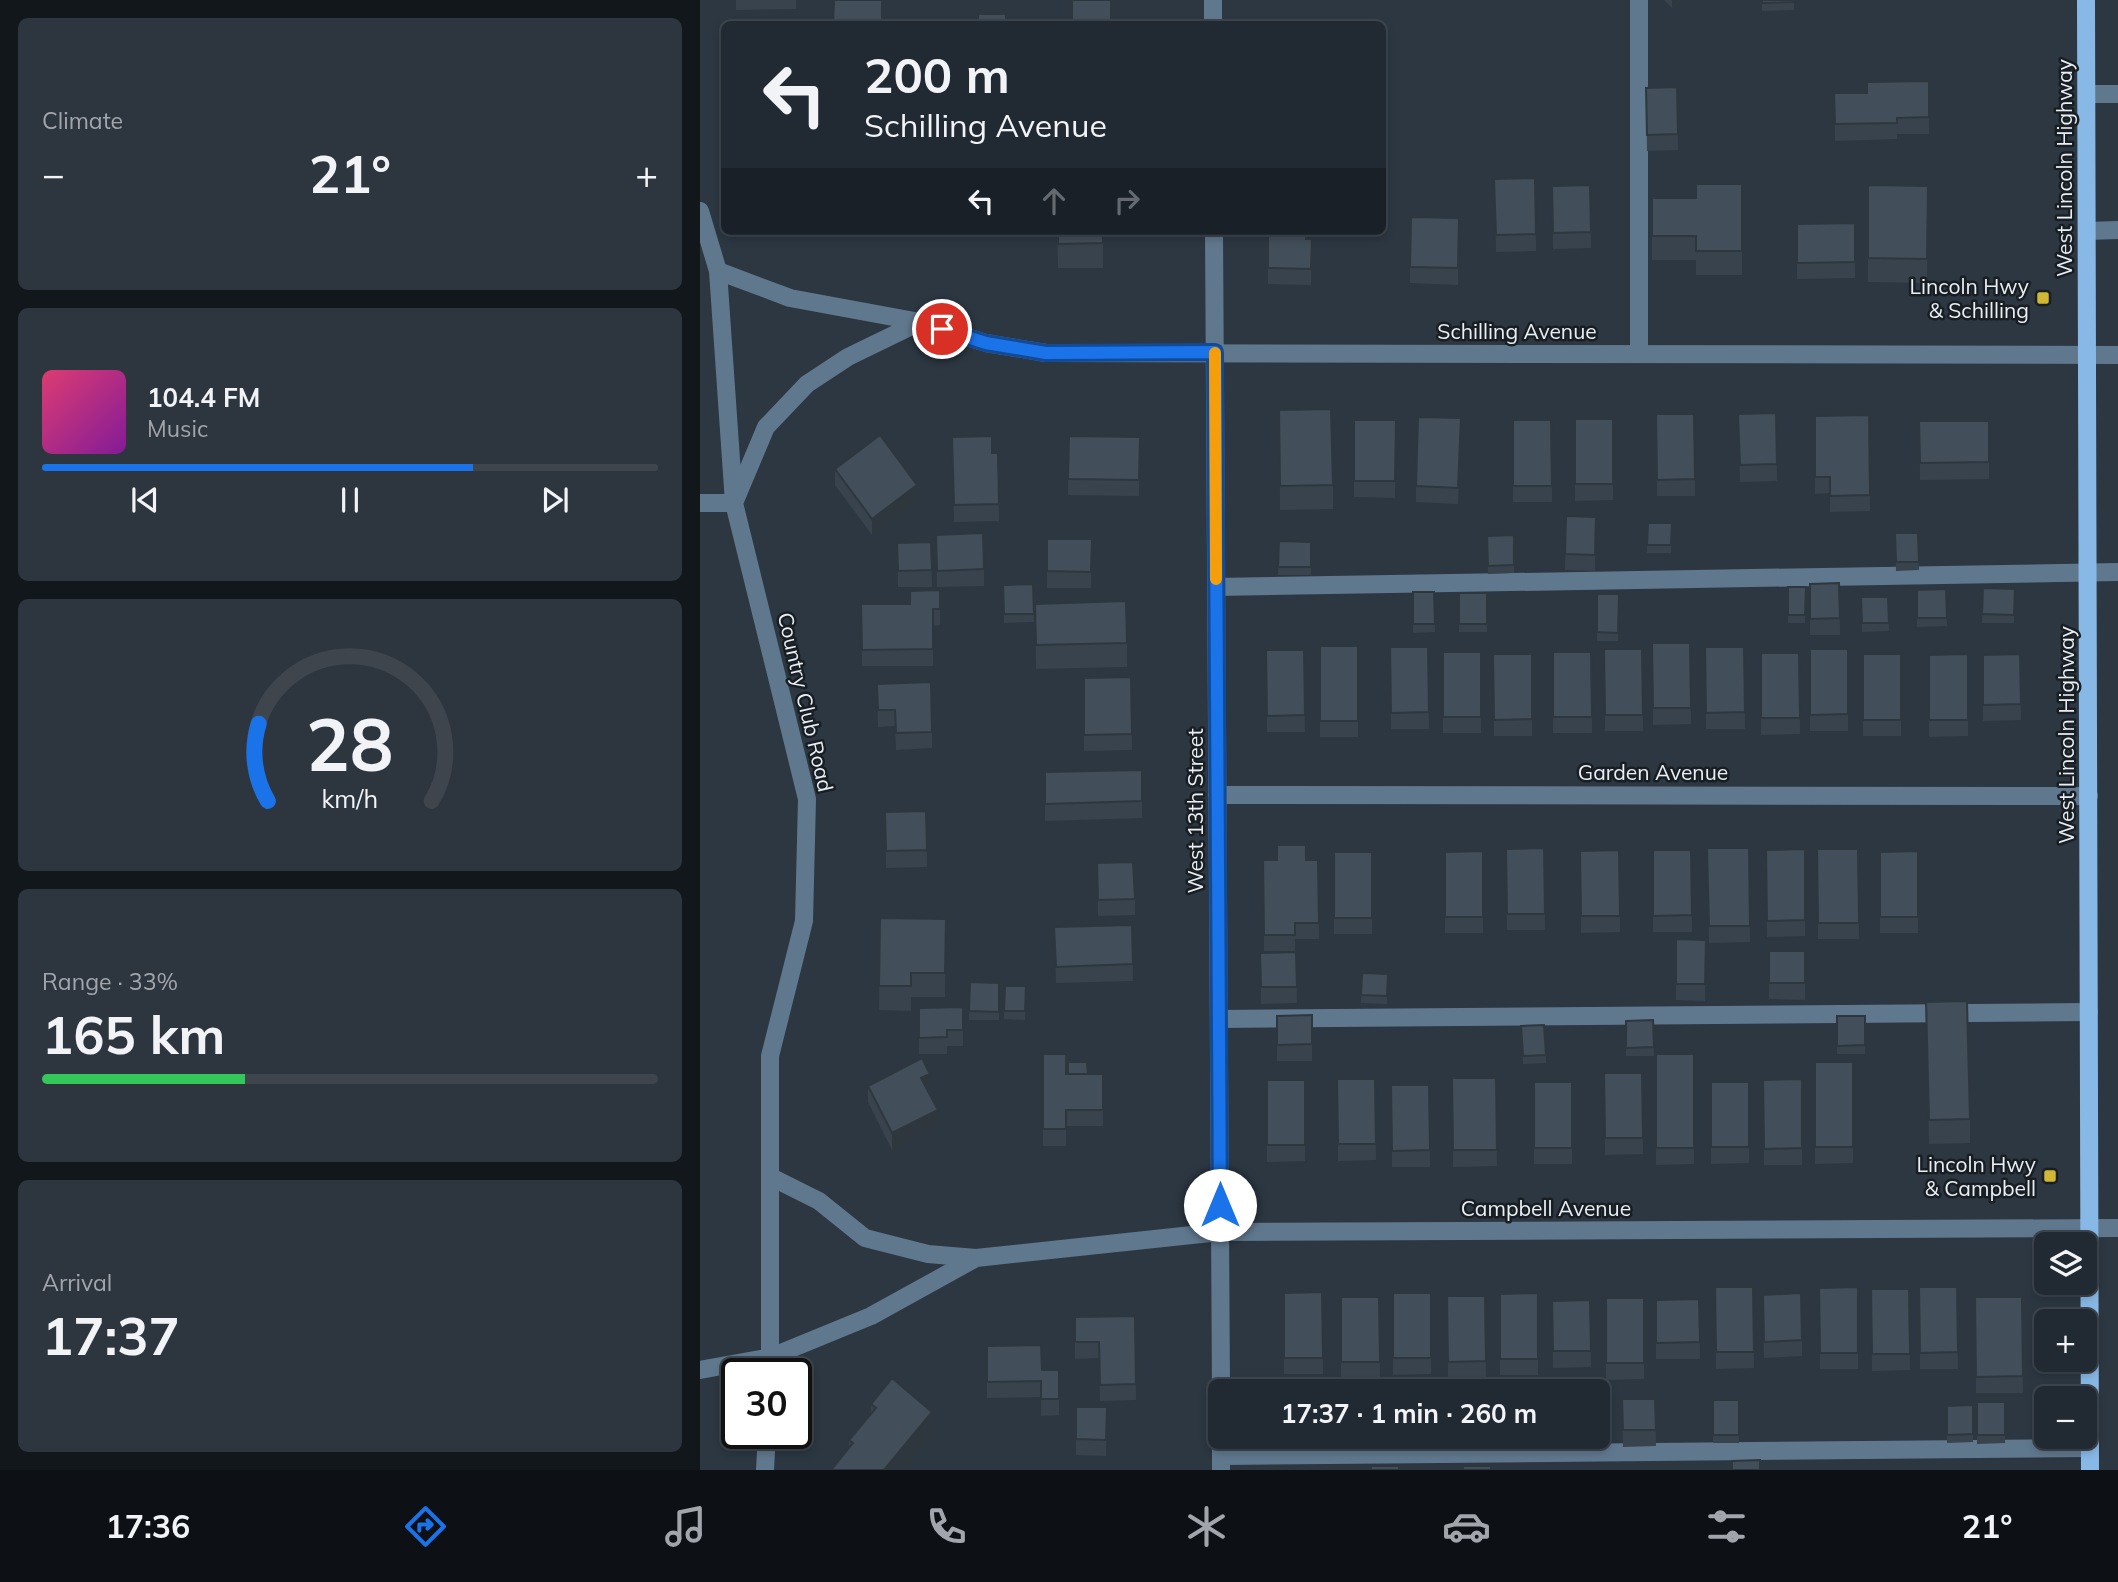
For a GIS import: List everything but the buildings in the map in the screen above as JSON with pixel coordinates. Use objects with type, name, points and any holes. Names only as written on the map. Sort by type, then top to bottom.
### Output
[{"type":"main road","name":"West Lincoln Highway","points":[[2087,0],[2090,1386]]},
{"type":"main road","name":"West Lincoln Highway","points":[[2090,1449],[2090,1470]]},
{"type":"street","points":[[1213,0],[1213,21]]},
{"type":"street","points":[[1639,0],[1639,354]]},
{"type":"street","points":[[2087,94],[2118,94]]},
{"type":"street","name":"Country Club Road","points":[[700,211],[718,271],[734,503],[807,799],[804,921],[770,1056],[770,1358]]},
{"type":"street","points":[[2087,231],[2118,230]]},
{"type":"street","name":"West 13th Street","points":[[1214,235],[1221,1379]]},
{"type":"street","name":"Schilling Avenue","points":[[718,271],[790,298],[920,322],[986,343],[1046,353],[2118,355]]},
{"type":"street","points":[[700,503],[734,503],[766,426],[807,384],[848,356],[920,322]]},
{"type":"street","points":[[1216,587],[2118,572]]},
{"type":"street","name":"Garden Avenue","points":[[1217,794],[2089,796]]},
{"type":"street","points":[[1219,1019],[2089,1012]]},
{"type":"street","name":"Campbell Avenue","points":[[771,1177],[819,1201],[865,1238],[928,1254],[976,1258],[1220,1232],[2118,1228]]},
{"type":"street","name":"Campbell Avenue","points":[[785,1358],[871,1317],[976,1258]]},
{"type":"street","name":"Campbell Avenue","points":[[700,1370],[721,1368]]},
{"type":"street","points":[[765,1470],[766,1449]]},
{"type":"street","points":[[1221,1463],[2034,1449]]},
{"type":"slow traffic","points":[[1215,353],[1216,579]]},
{"type":"place","name":"Lincoln Hwy & Schilling","points":[[2043,298]]},
{"type":"place","name":"Lincoln Hwy & Campbell","points":[[2050,1176]]},
{"type":"route","points":[[942,329],[986,343],[1046,353],[1215,352],[1220,1205]]}]
